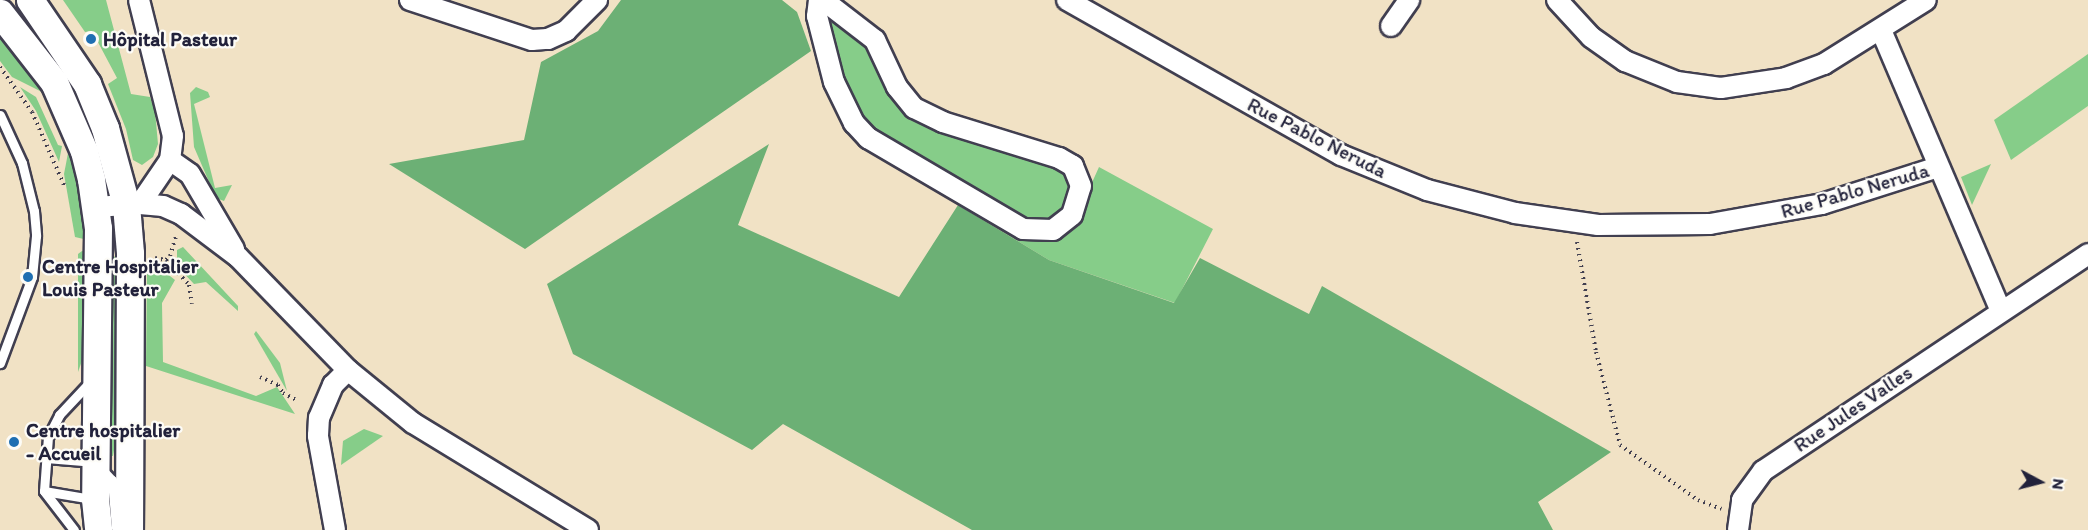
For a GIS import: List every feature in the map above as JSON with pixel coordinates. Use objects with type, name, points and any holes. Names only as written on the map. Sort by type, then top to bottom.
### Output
[{"type":"main road","points":[[30,0],[87,84],[133,205],[130,253],[129,530]]},
{"type":"main road","points":[[0,12],[54,82],[84,151],[96,207],[95,499],[98,530]]},
{"type":"street","points":[[0,12],[13,0]]},
{"type":"street","points":[[133,205],[170,160],[173,136],[139,0]]},
{"type":"street","points":[[410,0],[532,40],[548,39],[566,31],[597,0]]},
{"type":"street","points":[[821,0],[875,40],[897,87],[914,108],[943,122],[1059,158],[1073,166],[1081,186],[1072,216],[1053,230],[1023,229],[868,138],[854,123],[834,82],[817,16],[821,0]]},
{"type":"street","name":"Rue Pablo Neruda","points":[[1067,0],[1341,155],[1470,203],[1579,223],[1671,227],[1766,216],[1832,201],[1938,167]]},
{"type":"street","points":[[1391,26],[1409,0]]},
{"type":"street","points":[[1557,0],[1591,37],[1625,61],[1699,87],[1747,86],[1795,75],[1824,64],[1926,0]]},
{"type":"street","points":[[1881,30],[2000,309]]},
{"type":"street","points":[[170,160],[190,174],[238,257]]},
{"type":"street","points":[[96,207],[163,206],[181,214],[238,257],[348,370],[413,423],[588,530]]},
{"type":"street","name":"Rue Jules Valles","points":[[1737,523],[1750,484],[1763,471],[2000,309],[2088,254]]},
{"type":"street","points":[[335,530],[318,436],[319,418],[333,385],[348,370]]},
{"type":"lane","points":[[0,115],[22,163],[34,211],[36,236],[32,277],[0,363]]},
{"type":"lane","points":[[74,530],[44,491],[48,437],[59,415],[96,376]]},
{"type":"lane","points":[[46,458],[95,462],[112,480],[116,530]]},
{"type":"lane","points":[[44,491],[95,499]]},
{"type":"path","points":[[0,67],[32,112],[67,194]]},
{"type":"path","points":[[1579,223],[1577,250],[1581,273],[1620,445],[1698,500],[1737,523]]},
{"type":"path","points":[[166,260],[176,235]]},
{"type":"path","points":[[149,256],[166,260],[189,285],[192,304]]},
{"type":"path","points":[[260,377],[278,385],[283,393],[296,400]]},
{"type":"green space","points":[[63,0],[106,0],[131,94],[150,97],[155,111],[158,144],[153,157],[142,165],[133,160],[126,129],[108,84],[117,78],[92,31],[85,32]]},
{"type":"green space","points":[[621,0],[782,0],[797,12],[811,51],[525,249],[389,164],[524,140],[541,62],[598,31]]},
{"type":"green space","points":[[829,13],[867,42],[893,95],[1062,170],[1071,178],[1071,203],[1053,221],[1032,224],[881,137],[863,121],[845,88],[826,15]]},
{"type":"green space","points":[[0,29],[37,77],[44,93],[12,77],[0,61]]},
{"type":"green space","points":[[2088,54],[2088,106],[2011,160],[1994,120]]},
{"type":"green space","points":[[20,87],[36,97],[58,145],[62,146],[59,162],[36,111]]},
{"type":"green space","points":[[196,87],[208,92],[210,97],[194,104],[215,188],[232,185],[224,201],[216,198],[194,147],[190,93]]},
{"type":"green space","points":[[769,144],[738,225],[899,297],[958,205],[1049,260],[1174,303],[1200,258],[1309,314],[1322,286],[1611,452],[1538,502],[1553,530],[972,530],[783,424],[752,450],[573,354],[547,284]]},
{"type":"green space","points":[[69,148],[74,159],[88,240],[75,237],[64,174]]},
{"type":"green space","points":[[1991,164],[1972,205],[1961,177]]},
{"type":"green space","points":[[1099,167],[1213,229],[1175,303],[1049,260],[958,205],[1019,236],[1055,239],[1072,227]]},
{"type":"green space","points":[[183,247],[238,306],[238,311],[206,282],[194,284],[177,266],[177,250]]},
{"type":"green space","points":[[82,251],[87,252],[84,355],[78,372],[78,254]]},
{"type":"green space","points":[[108,256],[119,257],[117,432],[113,456],[106,455]]},
{"type":"green space","points":[[155,264],[175,280],[162,303],[163,362],[256,396],[277,387],[295,414],[146,366],[147,265]]},
{"type":"green space","points":[[256,331],[280,363],[287,391],[254,334]]},
{"type":"green space","points":[[364,429],[383,436],[341,465],[343,441]]},
{"type":"place","name":"Hôpital Pasteur","points":[[91,39]]},
{"type":"place","name":"Centre Hospitalier Louis Pasteur","points":[[28,277]]},
{"type":"place","name":"Centre hospitalier - Accueil","points":[[14,442]]}]
